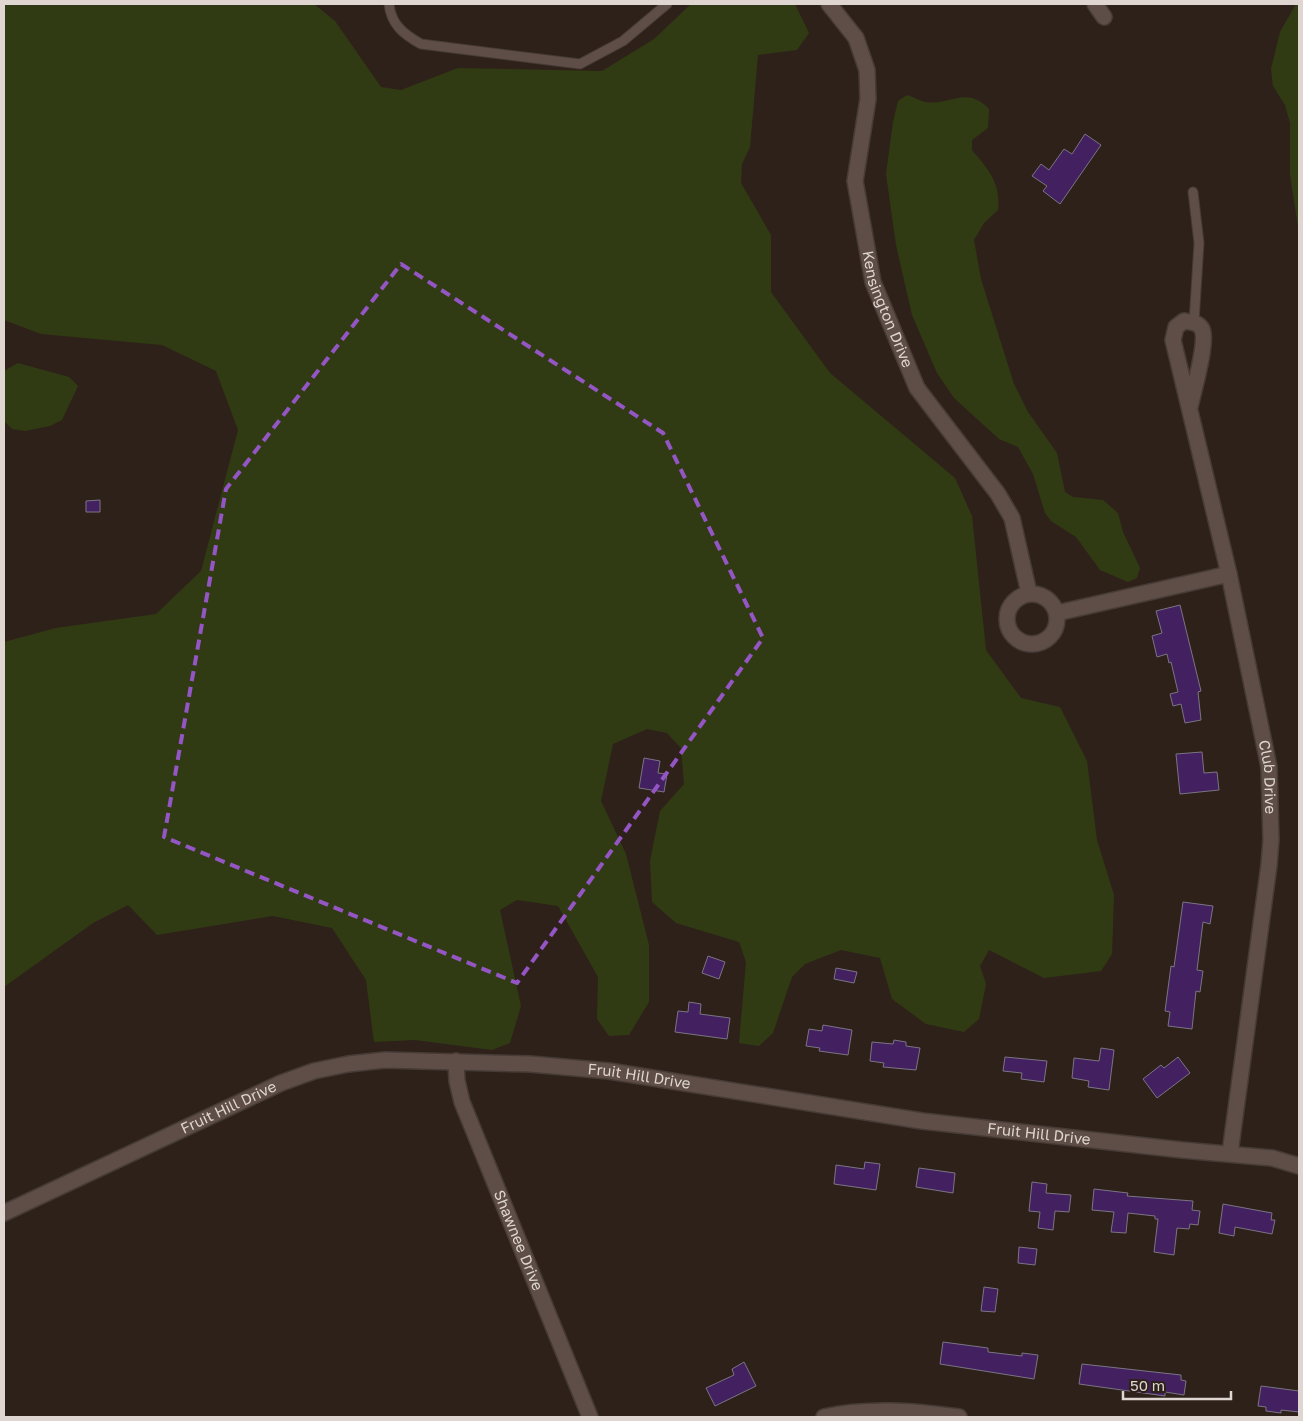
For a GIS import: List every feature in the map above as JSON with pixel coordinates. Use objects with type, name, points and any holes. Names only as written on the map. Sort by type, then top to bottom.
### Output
[{"type":"street","name":"Kensington Drive","points":[[829,4],[856,38],[867,70],[868,99],[855,181],[874,282],[917,388],[998,494],[1012,518],[1029,594]]},
{"type":"street","points":[[1095,4],[1104,17]]},
{"type":"street","name":"Club Drive","points":[[1190,408],[1204,340],[1202,329],[1194,322],[1184,321],[1176,327],[1173,340],[1229,574],[1269,767],[1271,840],[1230,1153]]},
{"type":"street","points":[[1057,613],[1229,574]]},
{"type":"street","points":[[1029,594],[1046,598],[1057,613],[1055,631],[1041,643],[1024,644],[1016,639],[1007,626],[1008,608],[1021,596],[1029,594]]},
{"type":"street","name":"Fruit Hill Drive","points":[[4,1213],[281,1083],[314,1071],[348,1064],[386,1060],[456,1060],[609,1071],[922,1121],[1163,1148],[1272,1158],[1299,1166]]},
{"type":"street","name":"Shawnee Drive","points":[[456,1060],[457,1081],[462,1102],[590,1417]]},
{"type":"street","points":[[824,1417],[872,1411],[924,1413],[959,1417]]},
{"type":"lane","points":[[389,4],[390,17],[401,31],[421,44],[580,64],[624,41],[667,4]]},
{"type":"lane","points":[[1193,192],[1199,243],[1194,322]]},
{"type":"highlighted area","points":[[401,264],[663,433],[763,638],[517,983],[164,837],[226,489]]},
{"type":"green space","points":[[4,4],[314,4],[335,21],[381,87],[401,90],[458,68],[602,71],[654,39],[691,4],[795,4],[809,33],[797,50],[758,55],[750,147],[742,164],[741,183],[771,235],[771,292],[830,373],[955,478],[972,516],[986,650],[1021,698],[1060,707],[1087,761],[1097,840],[1114,895],[1112,954],[1101,971],[1044,978],[989,950],[980,966],[986,984],[979,1019],[964,1032],[926,1024],[892,999],[880,958],[841,950],[805,964],[792,977],[773,1033],[759,1046],[739,1043],[746,962],[739,942],[676,923],[652,902],[650,861],[660,811],[684,784],[681,748],[667,733],[647,729],[613,744],[601,801],[626,854],[649,945],[649,1002],[629,1035],[609,1036],[597,1019],[598,977],[558,906],[517,900],[500,910],[521,1006],[510,1043],[492,1050],[415,1040],[374,1042],[366,980],[332,928],[273,916],[157,935],[128,905],[93,923],[4,987],[4,642],[56,628],[156,614],[201,571],[238,430],[216,371],[162,345],[41,334],[4,320]]},
{"type":"green space","points":[[1296,4],[1299,4],[1299,233],[1290,175],[1290,123],[1285,105],[1273,86],[1271,69],[1280,32]]},
{"type":"green space","points":[[907,95],[924,101],[935,102],[966,97],[973,98],[989,109],[988,128],[972,140],[972,150],[992,177],[997,192],[998,210],[984,223],[974,240],[981,279],[1014,384],[1028,412],[1057,453],[1065,492],[1073,497],[1103,500],[1118,513],[1123,532],[1140,568],[1137,578],[1128,582],[1100,570],[1076,537],[1051,521],[1045,513],[1033,474],[1018,447],[999,439],[954,398],[937,373],[912,315],[896,245],[886,174],[893,122],[898,101]]},
{"type":"green space","points":[[18,363],[69,377],[78,386],[62,420],[50,426],[25,431],[12,429],[4,421],[4,371]]},
{"type":"building","points":[[1085,134],[1101,145],[1060,204],[1043,191],[1047,186],[1032,176],[1041,164],[1049,170],[1064,149],[1072,154]]},
{"type":"building","points":[[100,500],[100,512],[86,512],[86,501]]},
{"type":"building","points":[[1180,605],[1201,691],[1198,692],[1201,720],[1185,723],[1181,704],[1173,706],[1170,694],[1178,692],[1171,662],[1169,663],[1167,654],[1157,657],[1152,636],[1162,633],[1156,611]]},
{"type":"building","points":[[1202,752],[1204,773],[1217,772],[1219,790],[1180,794],[1176,754]]},
{"type":"building","points":[[644,758],[660,761],[658,773],[667,774],[664,792],[639,788]]},
{"type":"building","points":[[1183,902],[1213,906],[1210,924],[1203,922],[1197,970],[1203,971],[1200,992],[1196,991],[1192,1029],[1168,1026],[1170,1012],[1165,1011],[1171,966],[1174,967]]},
{"type":"building","points":[[708,956],[725,962],[719,979],[702,973]]},
{"type":"building","points":[[836,968],[857,972],[854,983],[834,979]]},
{"type":"building","points":[[689,1002],[701,1004],[700,1014],[730,1018],[727,1039],[675,1032],[678,1011],[688,1012]]},
{"type":"building","points":[[823,1025],[852,1030],[848,1055],[819,1051],[820,1048],[806,1046],[809,1029],[822,1031]]},
{"type":"building","points":[[894,1040],[906,1042],[906,1046],[920,1048],[916,1070],[883,1067],[884,1063],[870,1061],[872,1042],[893,1044]]},
{"type":"building","points":[[1101,1048],[1114,1050],[1109,1090],[1088,1087],[1089,1081],[1072,1078],[1074,1058],[1099,1061]]},
{"type":"building","points":[[1005,1057],[1047,1061],[1044,1082],[1021,1079],[1022,1073],[1003,1071]]},
{"type":"building","points":[[1178,1057],[1190,1073],[1157,1098],[1143,1079],[1161,1065],[1164,1068]]},
{"type":"building","points":[[865,1162],[880,1164],[876,1190],[834,1184],[836,1165],[864,1169]]},
{"type":"building","points":[[919,1168],[955,1173],[953,1193],[916,1187]]},
{"type":"building","points":[[1032,1182],[1047,1184],[1046,1193],[1071,1195],[1069,1212],[1055,1211],[1053,1230],[1038,1228],[1040,1212],[1029,1211]]},
{"type":"building","points":[[1094,1189],[1128,1193],[1127,1196],[1193,1201],[1192,1210],[1200,1211],[1198,1225],[1190,1224],[1189,1229],[1177,1228],[1174,1255],[1154,1252],[1158,1219],[1155,1219],[1155,1216],[1128,1213],[1126,1233],[1111,1232],[1114,1212],[1092,1210]]},
{"type":"building","points":[[1223,1204],[1272,1213],[1271,1220],[1275,1220],[1272,1234],[1235,1227],[1234,1236],[1219,1233]]},
{"type":"building","points":[[1019,1247],[1037,1249],[1035,1265],[1018,1263]]},
{"type":"building","points":[[984,1287],[998,1289],[995,1312],[981,1311]]},
{"type":"building","points":[[943,1342],[988,1348],[988,1352],[1022,1356],[1022,1353],[1038,1355],[1034,1379],[940,1364]]},
{"type":"building","points":[[744,1362],[756,1386],[715,1406],[706,1388],[734,1375],[732,1369]]},
{"type":"building","points":[[1082,1364],[1181,1375],[1181,1380],[1186,1381],[1184,1395],[1165,1392],[1165,1396],[1079,1384]]},
{"type":"building","points":[[1261,1386],[1299,1391],[1299,1412],[1281,1410],[1281,1413],[1266,1411],[1266,1407],[1258,1406]]}]
